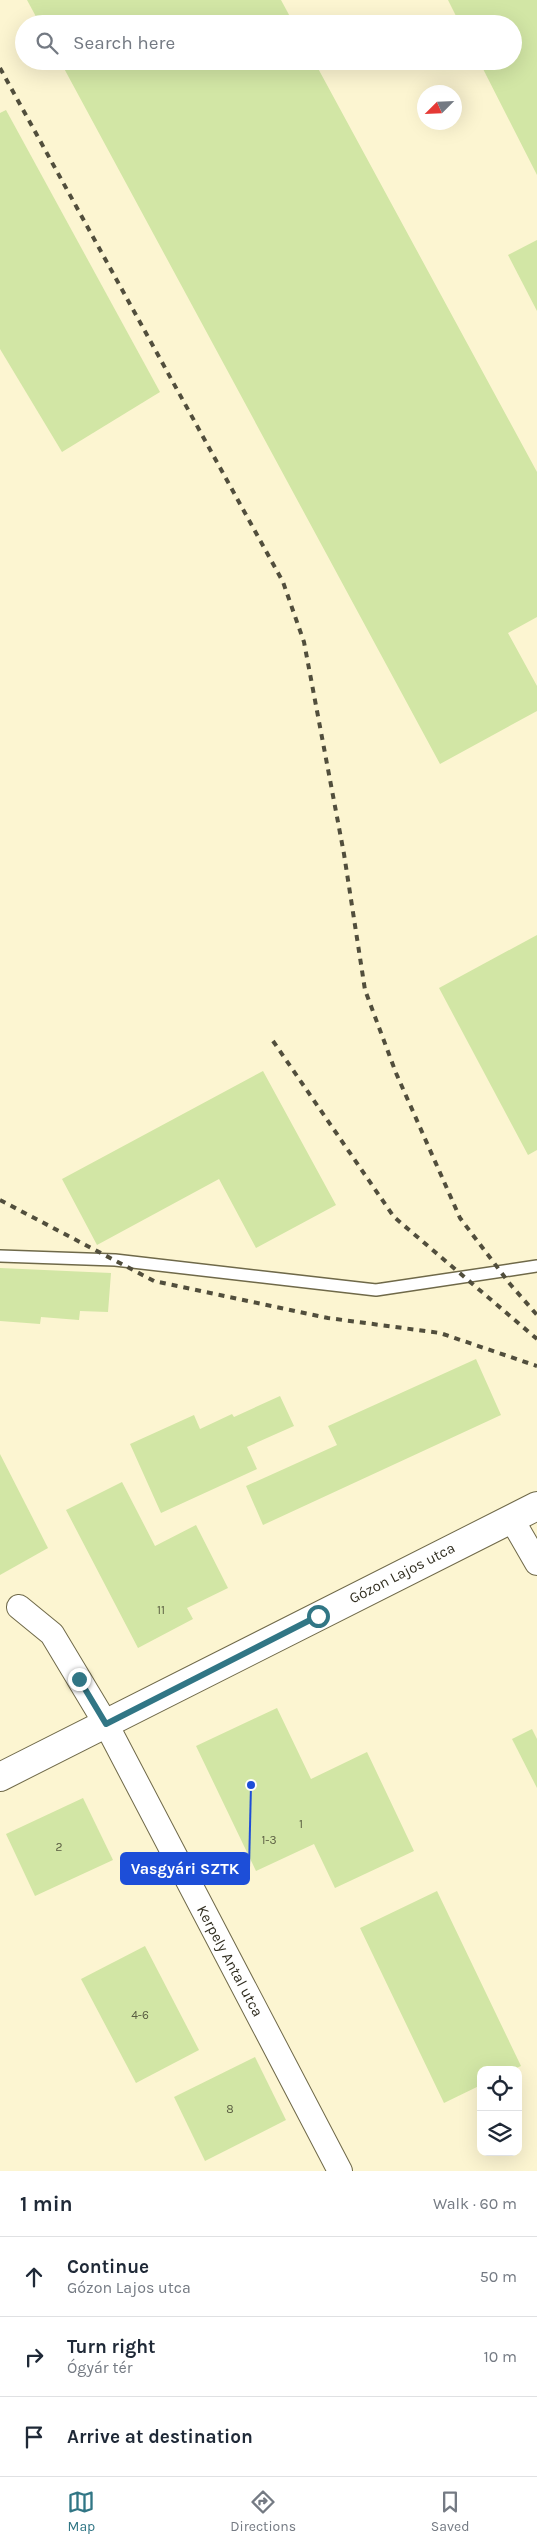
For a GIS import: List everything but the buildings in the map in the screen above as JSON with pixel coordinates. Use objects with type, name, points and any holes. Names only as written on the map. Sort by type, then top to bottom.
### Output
[{"type":"street","name":"Gózon Lajos utca","points":[[0,1777],[537,1506]]},
{"type":"street","points":[[512,1518],[537,1563]]},
{"type":"street","name":"Kerpely Antal utca","points":[[19,1607],[52,1634],[106,1724],[340,2171]]},
{"type":"lane","points":[[0,1256],[115,1260],[376,1290],[537,1266]]},
{"type":"railway","points":[[0,68],[283,582],[304,642],[344,854],[365,990],[396,1073],[460,1218],[510,1284],[537,1315]]},
{"type":"railway","points":[[273,1041],[394,1217],[537,1339]]},
{"type":"railway","points":[[0,1200],[154,1281],[328,1318],[440,1333],[537,1366]]},
{"type":"place","name":"Vasgyári SZTK","points":[[251,1785]]},
{"type":"route","points":[[79,1679],[106,1724],[318,1616]]}]
